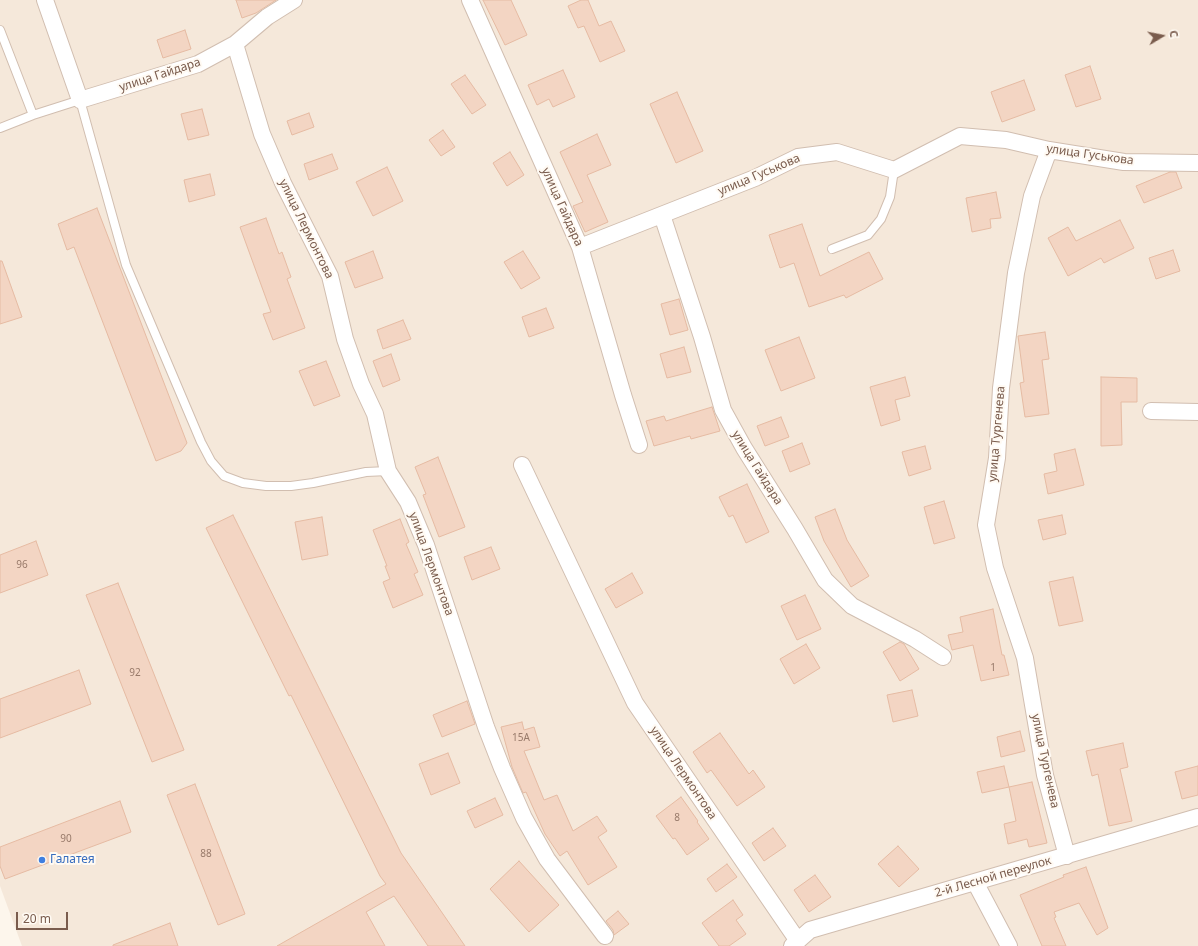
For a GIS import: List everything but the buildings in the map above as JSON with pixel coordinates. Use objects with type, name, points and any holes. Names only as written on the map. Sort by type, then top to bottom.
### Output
[{"type":"street","points":[[45,0],[80,100]]},
{"type":"street","name":"улица Гайдара","points":[[80,100],[198,64],[235,44],[267,17],[294,0]]},
{"type":"street","name":"улица Гайдара","points":[[470,0],[580,247],[639,445]]},
{"type":"street","name":"улица Лермонтова","points":[[235,44],[262,134],[283,183],[330,276],[345,339],[361,384],[375,414],[388,471],[408,502],[426,545],[486,726],[524,818],[547,859],[605,936]]},
{"type":"street","name":"улица Гуськова","points":[[580,247],[755,178],[798,157],[837,152],[894,170],[960,136],[1006,140],[1049,150],[1124,162],[1198,164]]},
{"type":"street","name":"улица Тургенева","points":[[1049,150],[1032,196],[1016,273],[1001,388],[997,458],[986,525],[995,568],[1024,658],[1045,775],[1067,856]]},
{"type":"street","name":"улица Гайдара","points":[[662,215],[702,337],[723,410],[744,448],[825,580],[852,606],[916,639],[942,657]]},
{"type":"street","points":[[1151,411],[1198,412]]},
{"type":"street","name":"улица Лермонтова","points":[[522,465],[635,704],[795,943]]},
{"type":"street","name":"2-й Лесной переулок","points":[[795,943],[810,930],[1198,817]]},
{"type":"street","points":[[975,882],[1009,946]]},
{"type":"lane","points":[[0,30],[33,115]]},
{"type":"lane","points":[[0,128],[33,115],[80,100],[126,265],[211,461],[224,476],[243,483],[266,486],[291,486],[366,472],[388,471]]},
{"type":"lane","points":[[832,250],[868,235],[881,219],[890,197],[894,170]]},
{"type":"shaded area","points":[[0,0],[1198,0],[1198,946],[22,946],[0,886]]},
{"type":"place","name":"Галатея","points":[[42,860]]}]
